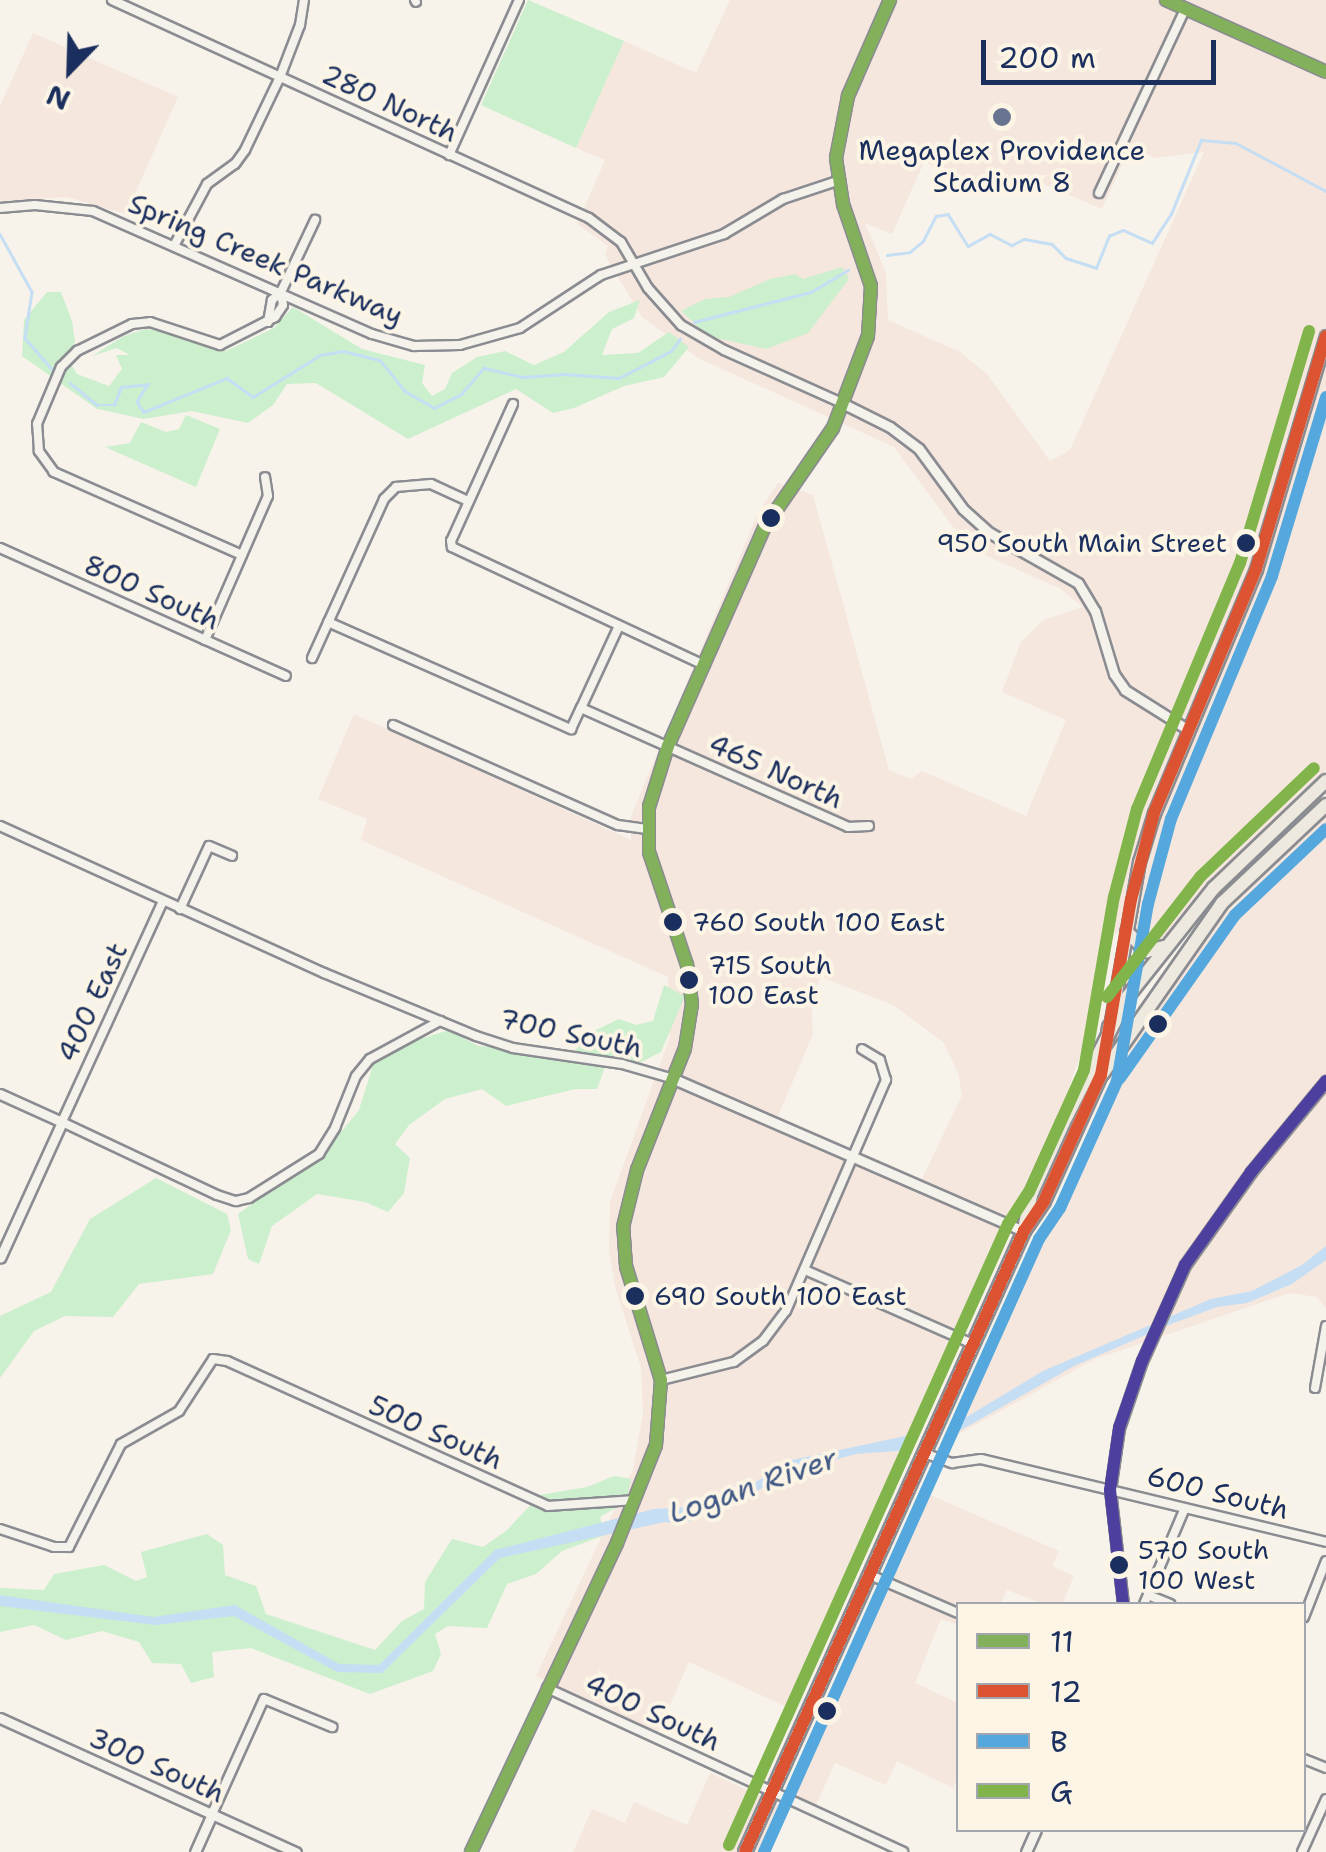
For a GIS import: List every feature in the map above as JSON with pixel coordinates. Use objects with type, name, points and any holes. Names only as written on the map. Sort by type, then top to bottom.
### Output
[{"type":"highway","points":[[1024,1231],[1030,1196],[1110,1027],[1166,948],[1266,834],[1326,781]]},
{"type":"highway","points":[[745,1852],[1024,1231],[1044,1201],[1101,1075],[1222,902],[1326,805]]},
{"type":"highway","points":[[1127,932],[1147,950],[1166,948]]},
{"type":"highway","points":[[1101,1075],[1110,1027]]},
{"type":"main road","points":[[471,1852],[617,1543],[656,1445],[661,1380],[626,1266],[623,1226],[637,1170],[688,1034],[691,990],[681,943],[654,873],[647,829],[654,785],[776,506],[820,450],[844,404],[868,336],[871,286],[837,181],[840,121],[890,0]]},
{"type":"main road","points":[[1166,0],[1326,72]]},
{"type":"main road","points":[[1110,1027],[1139,862],[1187,729],[1256,569],[1326,336]]},
{"type":"street","name":"280 North","points":[[112,0],[589,218],[610,230],[667,312],[699,338],[844,404]]},
{"type":"street","points":[[176,244],[207,184],[235,164],[245,150],[280,77],[300,25],[304,0]]},
{"type":"street","points":[[449,155],[519,0]]},
{"type":"street","points":[[1099,193],[1185,9]]},
{"type":"street","name":"Spring Creek Parkway","points":[[0,208],[35,204],[93,211],[176,244],[372,334],[414,346],[460,346],[520,328],[576,288],[635,263],[724,234],[784,199],[837,181]]},
{"type":"street","points":[[242,554],[66,478],[44,462],[36,440],[36,424],[61,367],[78,352],[132,324],[165,324],[220,345],[268,322],[281,308],[281,292],[315,220]]},
{"type":"street","points":[[513,404],[450,544],[589,607],[618,628],[704,665]]},
{"type":"street","points":[[844,404],[890,427],[920,448],[963,509],[990,533],[1078,583],[1095,611],[1114,674],[1126,690],[1187,729]]},
{"type":"street","points":[[205,640],[268,496],[265,477]]},
{"type":"street","points":[[312,658],[384,499],[396,488],[431,484],[468,501]]},
{"type":"street","name":"800 South","points":[[0,548],[286,676]]},
{"type":"street","points":[[328,622],[571,730],[618,628]]},
{"type":"street","name":"465 North","points":[[581,708],[848,827],[870,826]]},
{"type":"street","points":[[394,725],[618,826],[647,829]]},
{"type":"street","name":"700 South","points":[[0,826],[440,1021],[513,1048],[622,1064],[674,1079],[1024,1231]]},
{"type":"street","points":[[180,909],[210,846],[232,856]]},
{"type":"street","name":"400 East","points":[[62,1122],[163,901]]},
{"type":"street","points":[[0,1094],[236,1201],[249,1198],[318,1154],[335,1128],[356,1076],[370,1059],[440,1021]]},
{"type":"street","points":[[661,1380],[722,1367],[750,1352],[786,1312],[886,1080],[880,1060],[862,1049]]},
{"type":"street","points":[[1123,1602],[1110,1490],[1119,1428],[1142,1362],[1185,1265],[1251,1172],[1326,1081]]},
{"type":"street","points":[[0,1258],[62,1122]]},
{"type":"street","points":[[805,1270],[973,1344]]},
{"type":"street","points":[[1315,1388],[1326,1326]]},
{"type":"street","name":"500 South","points":[[0,1529],[54,1547],[69,1546],[122,1444],[179,1412],[213,1359],[228,1361],[548,1506],[636,1500]]},
{"type":"street","name":"600 South","points":[[924,1453],[952,1462],[981,1459],[1326,1542]]},
{"type":"street","points":[[1146,1600],[1185,1508]]},
{"type":"street","points":[[1306,1612],[1326,1561]]},
{"type":"street","points":[[870,1574],[956,1612]]},
{"type":"street","name":"400 South","points":[[547,1688],[903,1852]]},
{"type":"street","points":[[195,1852],[264,1698],[332,1726]]},
{"type":"street","name":"300 South","points":[[0,1718],[296,1852]]},
{"type":"street","points":[[1302,1852],[1326,1799]]},
{"type":"shaded area","points":[[730,0],[1326,0],[1326,770],[1222,870],[1159,946],[1147,946],[1110,931],[1101,996],[1060,1113],[901,1457],[793,1710],[689,1662],[658,1732],[536,1676],[633,1470],[643,1414],[641,1368],[615,1286],[609,1250],[610,1202],[670,1037],[668,977],[361,840],[367,819],[318,799],[354,714],[631,840],[631,816],[758,513],[778,483],[813,495],[889,770],[911,779],[922,771],[1026,816],[1066,720],[1002,692],[1021,642],[1043,620],[1083,607],[1059,588],[987,556],[953,527],[894,447],[698,358],[642,317],[605,255],[608,246],[577,224],[605,160],[576,148],[624,41],[696,73]],"holes":[[[1130,147],[1155,158],[1204,152],[1070,450],[1050,461],[987,374],[960,352],[888,320],[886,273],[865,223],[892,234],[924,162],[984,188],[1025,176],[1102,209]],[[821,977],[893,1005],[943,1042],[958,1073],[962,1095],[922,1179],[778,1116],[813,1034],[811,997]]]},
{"type":"shaded area","points":[[33,33],[178,97],[126,214],[67,197],[0,201],[0,106]]},
{"type":"shaded area","points":[[1326,813],[1326,1309],[1317,1297],[1290,1293],[1095,1359],[957,1435],[1104,1093],[1198,941]]},
{"type":"shaded area","points":[[921,1491],[1059,1551],[1052,1566],[1074,1576],[1063,1602],[1038,1602],[1007,1590],[1001,1602],[956,1602],[956,1624],[941,1619],[915,1683],[956,1702],[953,1788],[897,1761],[886,1785],[835,1763],[815,1807],[785,1793]]},
{"type":"shaded area","points":[[710,1773],[780,1805],[761,1852],[573,1852],[592,1809],[625,1823],[634,1802],[687,1825]]},
{"type":"green space","points":[[528,0],[624,41],[576,148],[481,105]]},
{"type":"green space","points":[[842,267],[849,279],[808,333],[766,349],[708,336],[681,311],[705,299],[729,297],[770,279],[795,274],[803,279]]},
{"type":"green space","points":[[47,292],[61,292],[72,321],[75,342],[66,357],[77,374],[109,386],[122,369],[116,355],[130,355],[117,348],[92,356],[124,336],[145,329],[169,332],[226,351],[274,328],[293,307],[362,349],[425,365],[422,383],[432,396],[445,389],[452,373],[477,357],[505,351],[534,365],[564,352],[609,312],[640,300],[634,318],[612,329],[602,355],[638,353],[669,332],[689,347],[664,377],[624,386],[574,408],[553,413],[516,389],[408,439],[316,383],[287,384],[273,405],[248,423],[192,411],[144,419],[97,409],[22,356],[24,320]]},
{"type":"green space","points":[[186,415],[220,429],[196,487],[105,447],[130,443],[141,422],[166,432],[179,429]]},
{"type":"green space","points":[[664,985],[685,996],[661,1052],[635,1065],[606,1064],[597,1089],[575,1089],[506,1106],[482,1089],[445,1099],[409,1125],[395,1144],[410,1158],[404,1193],[388,1212],[365,1202],[317,1194],[272,1226],[259,1264],[248,1259],[238,1214],[325,1152],[359,1110],[373,1065],[395,1047],[449,1030],[478,1046],[529,1049],[565,1060],[596,1030],[619,1019],[636,1025],[653,1021]]},
{"type":"green space","points":[[156,1178],[227,1214],[231,1230],[213,1274],[139,1284],[113,1317],[65,1316],[34,1331],[0,1378],[0,1316],[51,1292],[90,1219]]},
{"type":"green space","points":[[614,1476],[631,1479],[626,1502],[600,1517],[605,1535],[562,1551],[536,1574],[507,1584],[487,1628],[448,1626],[435,1634],[441,1654],[433,1671],[370,1694],[251,1648],[212,1652],[214,1677],[191,1683],[181,1664],[152,1663],[139,1642],[102,1631],[66,1640],[34,1625],[0,1632],[0,1588],[44,1590],[54,1574],[104,1565],[136,1581],[147,1577],[141,1552],[207,1534],[223,1545],[225,1575],[256,1586],[266,1614],[375,1650],[402,1621],[424,1609],[425,1582],[452,1539],[483,1547],[506,1531],[540,1495],[587,1487]]},
{"type":"water","points":[[1326,1246],[1326,1260],[1292,1284],[1247,1303],[1217,1307],[1171,1324],[1074,1366],[949,1437],[955,1424],[1043,1371],[1211,1299],[1252,1291],[1302,1265]]},
{"type":"water","name":"Logan River","points":[[915,1434],[908,1450],[856,1454],[812,1466],[683,1524],[665,1522],[500,1558],[382,1673],[337,1672],[234,1616],[155,1625],[0,1606],[0,1595],[154,1617],[235,1605],[339,1664],[379,1665],[495,1550],[654,1509],[691,1507],[737,1485],[756,1482],[792,1460]]},
{"type":"waterway","points":[[887,255],[910,252],[923,241],[936,216],[948,214],[968,246],[990,234],[1012,245],[1024,239],[1052,244],[1066,258],[1096,268],[1109,236],[1123,230],[1152,243],[1171,214],[1201,140],[1236,143],[1326,191]]},
{"type":"waterway","points":[[0,234],[32,292],[25,338],[51,368]]},
{"type":"waterway","points":[[694,322],[811,292],[848,270]]},
{"type":"waterway","points":[[70,383],[97,405],[114,405],[121,387],[148,384],[137,402],[144,412],[227,378],[253,397],[320,355],[343,351],[380,360],[405,391],[434,408],[461,394],[484,368],[523,377],[565,374],[619,378],[671,351],[680,339]]},
{"type":"transit line","name":"11","points":[[471,1852],[617,1543],[656,1445],[661,1380],[626,1266],[623,1227],[637,1170],[685,1048],[692,1004],[687,965],[649,852],[649,807],[668,746],[764,528],[833,428],[868,336],[871,286],[843,204],[836,158],[848,96],[890,0]]},
{"type":"transit line","name":"11","points":[[1166,0],[1326,72]]},
{"type":"transit line","name":"G","points":[[729,1845],[1008,1224],[1029,1192],[1084,1070],[1114,897],[1137,809],[1240,563],[1309,331]]},
{"type":"transit line","name":"12","points":[[745,1852],[1024,1231],[1044,1201],[1101,1075],[1131,900],[1154,813],[1256,569],[1326,336]]},
{"type":"transit line","name":"B","points":[[764,1852],[1039,1239],[1060,1208],[1117,1081],[1148,904],[1171,819],[1272,576],[1326,397]]},
{"type":"transit line","name":"G","points":[[1107,997],[1201,876],[1314,768]]},
{"type":"transit line","name":"B","points":[[1120,1078],[1235,915],[1326,829]]},
{"type":"transit line","points":[[1123,1602],[1110,1490],[1119,1428],[1142,1361],[1185,1265],[1251,1172],[1326,1081]]},
{"type":"place","name":"Megaplex Providence Stadium 8","points":[[1002,117]]},
{"type":"place","name":"950 South Main Street","points":[[1246,543]]},
{"type":"place","name":"760 South 100 East","points":[[673,922]]},
{"type":"place","name":"715 South 100 East","points":[[689,980]]},
{"type":"place","name":"690 South 100 East","points":[[635,1296]]},
{"type":"place","name":"570 South 100 West","points":[[1119,1565]]}]
